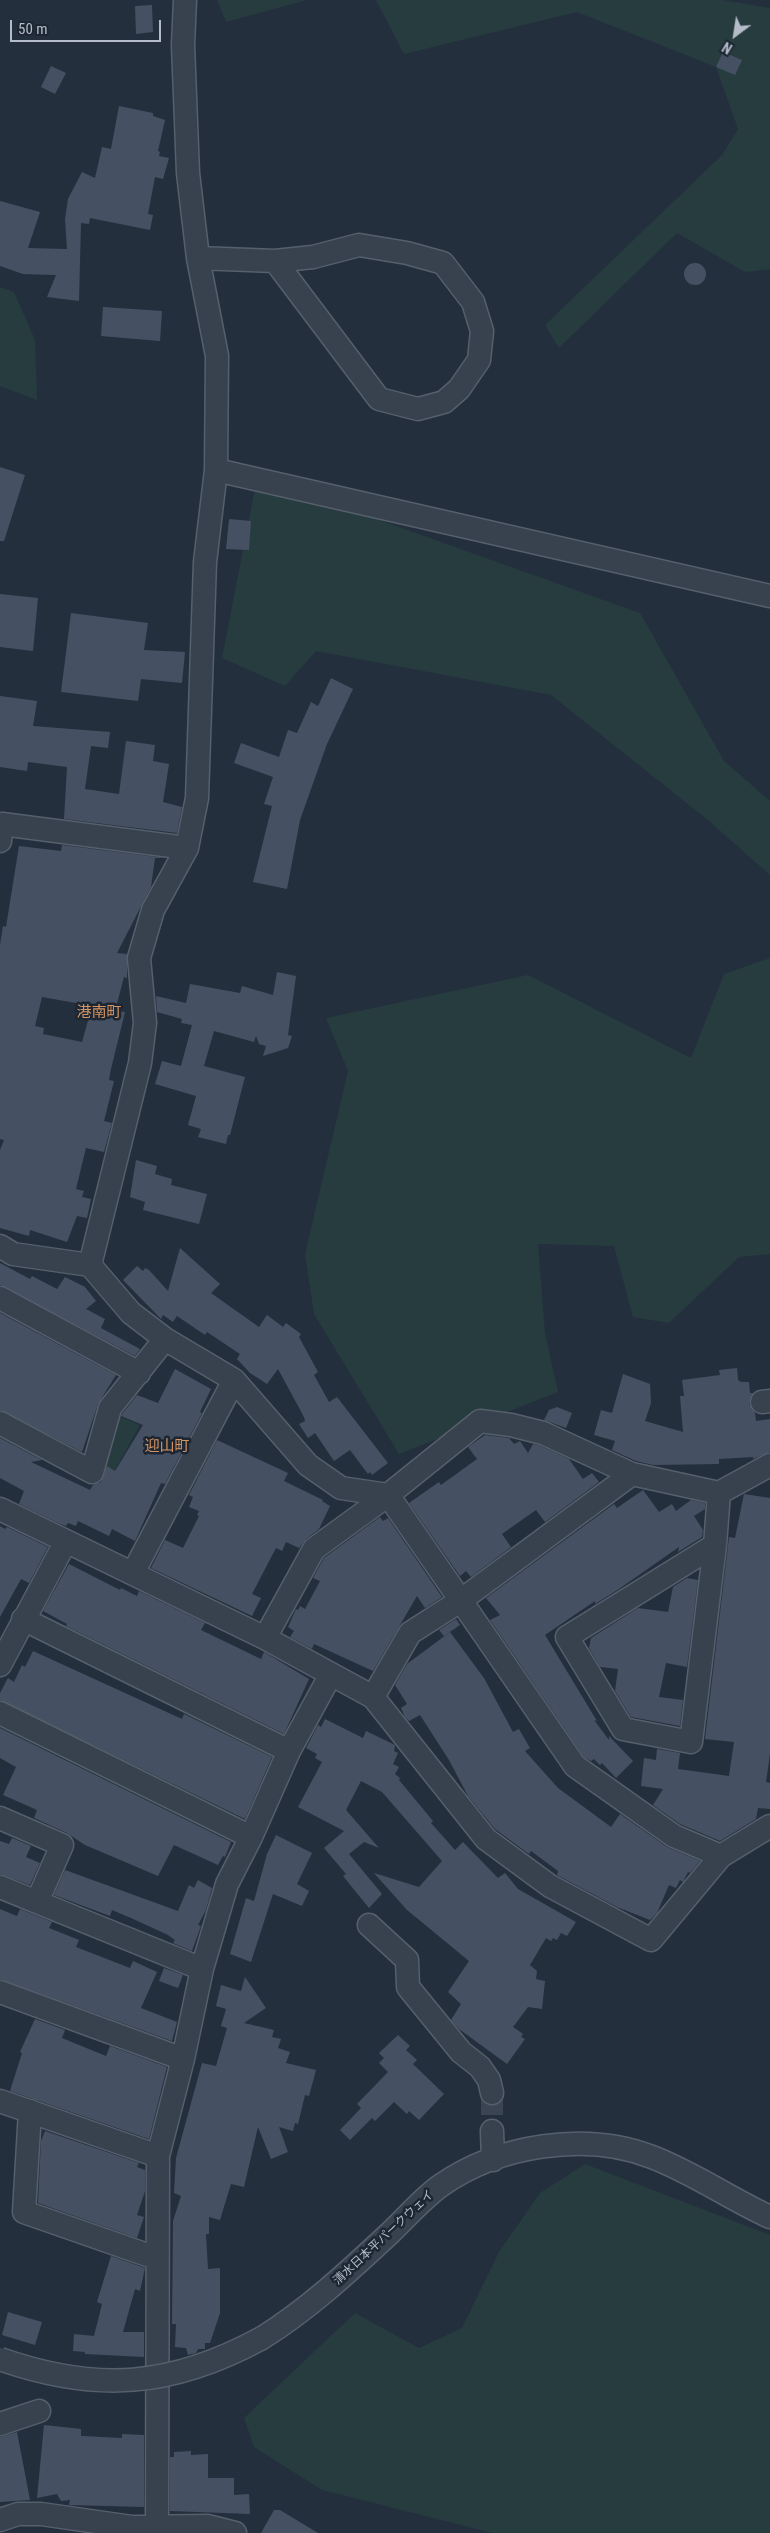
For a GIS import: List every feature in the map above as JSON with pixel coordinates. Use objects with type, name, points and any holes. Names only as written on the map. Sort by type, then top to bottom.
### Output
[{"type":"street","points":[[90,1266],[140,1063],[145,1024],[139,958],[153,910],[187,848],[197,798],[206,562],[216,470],[217,356],[198,258],[188,174],[183,46],[185,0]]},
{"type":"street","points":[[198,258],[275,261],[313,257],[359,245],[407,253],[443,263],[473,302],[482,331],[479,360],[459,390],[444,402],[418,409],[379,399],[275,261]]},
{"type":"street","points":[[216,470],[770,596]]},
{"type":"street","points":[[0,841],[2,824],[187,848]]},
{"type":"street","points":[[0,1246],[13,1254],[90,1266],[130,1314],[166,1339],[234,1380],[308,1465],[341,1488],[388,1495],[576,1766],[674,1836],[721,1856]]},
{"type":"street","points":[[0,1298],[139,1373]]},
{"type":"street","points":[[0,1423],[92,1472],[110,1408],[166,1339]]},
{"type":"street","points":[[133,1573],[234,1380]]},
{"type":"street","points":[[264,1638],[314,1548],[388,1495],[480,1421],[511,1424],[543,1433],[632,1474],[719,1494],[770,1465]]},
{"type":"street","points":[[373,1697],[410,1633],[460,1601],[632,1474]]},
{"type":"street","points":[[715,1545],[567,1637],[623,1729],[691,1742],[715,1545],[719,1494]]},
{"type":"street","points":[[0,1509],[264,1638],[373,1697],[486,1839],[550,1886],[651,1940],[721,1856],[770,1826]]},
{"type":"street","points":[[0,1665],[66,1541]]},
{"type":"street","points":[[23,1619],[289,1751]]},
{"type":"street","points":[[157,2528],[156,2258],[158,2156],[183,2059],[202,1970],[227,1884],[251,1837],[289,1751],[331,1674]]},
{"type":"street","points":[[0,1713],[251,1837]]},
{"type":"street","points":[[0,1818],[62,1845],[37,1902]]},
{"type":"street","points":[[0,1887],[202,1970]]},
{"type":"street","points":[[368,1925],[407,1960],[408,1987],[461,2052],[480,2067],[489,2080],[492,2092]]},
{"type":"street","points":[[0,1992],[183,2059]]},
{"type":"street","points":[[0,2101],[158,2156]]},
{"type":"street","points":[[30,2111],[24,2212],[156,2258]]},
{"type":"street","points":[[492,2131],[492,2160]]},
{"type":"street","name":"清水日本平パークウェイ","points":[[0,2359],[62,2377],[133,2381],[162,2377],[216,2362],[262,2338],[296,2317],[333,2286],[439,2187],[463,2172],[492,2160],[544,2146],[573,2142],[613,2146],[652,2157],[682,2170],[770,2217]]},
{"type":"street","points":[[0,2424],[39,2411]]},
{"type":"street","points":[[0,2520],[18,2514],[41,2514],[132,2527],[207,2526],[235,2533]]},
{"type":"green space","points":[[217,0],[307,0],[226,22]]},
{"type":"green space","points":[[376,0],[723,0],[770,8],[770,269],[745,272],[677,233],[559,348],[545,325],[722,155],[738,129],[716,67],[577,12],[404,54]]},
{"type":"green space","points":[[0,287],[14,292],[35,340],[37,400],[0,386]]},
{"type":"green space","points":[[255,488],[354,511],[640,613],[724,761],[770,801],[770,875],[709,821],[551,695],[316,651],[285,686],[222,658]]},
{"type":"green space","points":[[770,958],[770,1254],[739,1257],[669,1323],[633,1317],[614,1246],[538,1244],[545,1333],[558,1392],[399,1454],[314,1314],[305,1254],[348,1071],[326,1018],[528,975],[691,1058],[724,974]]},
{"type":"green space","points":[[115,1415],[140,1425],[111,1477],[100,1471]]},
{"type":"green space","points":[[585,2164],[770,2235],[770,2533],[493,2533],[322,2490],[254,2447],[244,2418],[355,2313],[419,2348],[462,2328],[499,2252],[540,2193]]},
{"type":"building","points":[[152,5],[153,32],[136,34],[135,6]]},
{"type":"building","points":[[723,52],[742,60],[735,75],[716,67]]},
{"type":"building","points":[[51,66],[66,73],[55,94],[41,87]]},
{"type":"building","points":[[119,106],[153,113],[153,116],[165,120],[158,151],[160,152],[159,156],[169,158],[163,179],[155,177],[148,214],[153,215],[150,230],[90,218],[89,224],[81,223],[79,301],[47,297],[56,275],[23,274],[0,266],[0,201],[40,212],[28,248],[67,249],[65,219],[68,199],[82,172],[95,178],[102,147],[111,149]]},
{"type":"building","points":[[691,263],[699,263],[706,270],[706,278],[699,285],[691,285],[684,278],[684,270]]},
{"type":"building","points":[[103,307],[162,311],[160,341],[101,336]]},
{"type":"building","points":[[0,467],[25,475],[4,541],[0,541]]},
{"type":"building","points":[[229,519],[251,521],[249,550],[226,549]]},
{"type":"building","points":[[0,594],[38,598],[33,651],[0,647]]},
{"type":"building","points":[[71,613],[148,623],[144,650],[185,652],[182,683],[141,679],[138,701],[61,692]]},
{"type":"building","points":[[331,678],[353,689],[327,744],[300,820],[287,889],[253,882],[272,806],[264,804],[273,777],[234,763],[241,743],[279,757],[288,730],[297,733],[311,702],[318,706]]},
{"type":"building","points":[[0,696],[37,701],[33,726],[110,732],[108,748],[91,746],[85,789],[119,794],[126,741],[155,745],[153,761],[169,764],[163,802],[182,807],[177,833],[64,819],[67,767],[28,762],[27,771],[0,767]]},
{"type":"building","points":[[62,845],[165,858],[155,858],[151,887],[117,953],[127,954],[127,978],[124,977],[115,1011],[125,1012],[111,1069],[109,1080],[114,1081],[104,1121],[112,1123],[104,1152],[86,1148],[76,1189],[84,1191],[82,1197],[91,1199],[87,1218],[77,1216],[67,1242],[30,1230],[29,1236],[0,1228],[0,1150],[4,1140],[0,1139],[0,945],[3,926],[6,927],[19,846],[61,851]],"holes":[[[42,997],[87,1005],[85,1009],[91,1010],[82,1042],[43,1034],[44,1028],[35,1026]]]},
{"type":"building","points":[[277,972],[296,976],[288,1035],[292,1036],[288,1048],[263,1056],[266,1046],[259,1044],[256,1036],[254,1042],[214,1031],[204,1066],[245,1077],[226,1144],[198,1137],[201,1129],[188,1125],[196,1096],[155,1084],[162,1061],[181,1066],[192,1025],[181,1023],[182,1019],[157,1012],[156,996],[186,1003],[190,984],[240,993],[242,986],[273,995]]},
{"type":"building","points":[[136,1160],[157,1166],[155,1174],[172,1179],[171,1185],[207,1194],[199,1224],[143,1210],[145,1202],[130,1197]]},
{"type":"building","points":[[180,1248],[220,1284],[211,1293],[259,1327],[267,1315],[283,1327],[286,1323],[301,1334],[299,1337],[318,1372],[314,1375],[329,1402],[337,1397],[388,1463],[372,1475],[370,1472],[368,1474],[350,1450],[334,1461],[315,1433],[308,1438],[299,1424],[305,1421],[304,1417],[278,1369],[267,1384],[250,1373],[237,1359],[240,1354],[207,1332],[205,1335],[177,1316],[173,1322],[163,1315],[161,1319],[123,1280],[137,1266],[143,1271],[145,1268],[149,1270],[168,1291]]},
{"type":"building","points":[[0,1263],[30,1279],[32,1276],[57,1289],[65,1277],[85,1287],[96,1301],[86,1309],[105,1319],[101,1328],[140,1349],[135,1356],[0,1285]]},
{"type":"building","points":[[0,1313],[116,1375],[98,1404],[82,1452],[0,1410]]},
{"type":"building","points":[[737,1368],[738,1380],[749,1382],[750,1393],[753,1393],[749,1404],[755,1413],[756,1421],[770,1419],[770,1452],[753,1459],[753,1457],[719,1459],[719,1464],[653,1465],[636,1461],[612,1450],[615,1441],[594,1435],[601,1410],[612,1413],[623,1374],[650,1384],[651,1403],[645,1421],[683,1432],[680,1396],[684,1396],[682,1380],[720,1375],[719,1370]]},
{"type":"building","points":[[175,1369],[211,1389],[200,1412],[202,1413],[165,1484],[161,1483],[135,1541],[112,1529],[109,1536],[78,1521],[76,1526],[68,1523],[66,1526],[19,1504],[24,1491],[0,1478],[0,1438],[42,1460],[31,1462],[90,1490],[93,1485],[101,1482],[107,1466],[115,1471],[143,1425],[121,1416],[122,1414],[137,1395],[158,1403]]},
{"type":"building","points":[[557,1407],[572,1413],[566,1428],[544,1420],[549,1410]]},
{"type":"building","points":[[485,1435],[509,1438],[514,1444],[520,1441],[528,1453],[533,1444],[539,1445],[569,1459],[583,1479],[592,1473],[599,1482],[545,1522],[536,1510],[502,1534],[511,1547],[471,1577],[466,1571],[460,1576],[409,1503],[439,1482],[441,1485],[477,1459],[468,1447]]},
{"type":"building","points":[[217,1440],[288,1473],[284,1481],[323,1500],[330,1506],[319,1529],[306,1539],[299,1548],[286,1542],[282,1551],[276,1548],[252,1594],[261,1598],[252,1616],[151,1568],[165,1540],[183,1548],[199,1516],[197,1515],[199,1511],[189,1507],[193,1497],[189,1495]]},
{"type":"building","points":[[643,1490],[659,1512],[672,1504],[676,1511],[691,1500],[705,1503],[705,1509],[694,1516],[703,1530],[702,1537],[678,1552],[679,1547],[619,1589],[595,1604],[595,1601],[545,1635],[597,1721],[594,1720],[609,1740],[609,1736],[633,1761],[616,1778],[602,1763],[600,1765],[594,1759],[591,1761],[584,1757],[490,1620],[500,1615],[486,1598],[614,1504],[617,1508]]},
{"type":"building","points":[[744,1494],[770,1498],[770,1754],[766,1782],[770,1783],[770,1809],[758,1808],[756,1819],[720,1841],[680,1824],[653,1805],[663,1789],[641,1786],[644,1758],[656,1760],[657,1749],[680,1753],[678,1769],[729,1776],[734,1742],[705,1739],[729,1537],[735,1538]]},
{"type":"building","points":[[380,1517],[383,1521],[388,1518],[442,1597],[425,1608],[417,1596],[373,1671],[314,1644],[312,1649],[290,1637],[294,1631],[288,1627],[296,1609],[298,1610],[300,1606],[305,1609],[320,1581],[313,1578],[324,1558]]},
{"type":"building","points":[[0,1526],[5,1529],[7,1527],[48,1547],[29,1583],[21,1579],[0,1617]]},
{"type":"building","points":[[69,1564],[120,1590],[121,1588],[137,1596],[139,1591],[205,1623],[201,1630],[261,1659],[264,1652],[309,1679],[284,1734],[66,1626],[67,1624],[43,1611]]},
{"type":"building","points":[[687,1578],[698,1580],[687,1667],[666,1663],[659,1697],[683,1700],[680,1726],[631,1717],[615,1691],[618,1669],[600,1667],[589,1648],[591,1638],[638,1608],[668,1612],[673,1587]]},
{"type":"building","points":[[456,1619],[460,1625],[444,1636],[439,1630]]},
{"type":"building","points":[[450,1632],[484,1678],[513,1732],[519,1729],[530,1748],[525,1751],[558,1788],[611,1827],[620,1814],[667,1847],[700,1861],[690,1873],[688,1872],[683,1882],[680,1880],[676,1888],[669,1885],[657,1913],[650,1920],[617,1907],[557,1875],[558,1871],[531,1851],[529,1854],[495,1829],[468,1796],[449,1760],[420,1715],[409,1721],[405,1717],[401,1708],[407,1704],[395,1685],[407,1664]]},
{"type":"building","points":[[33,1651],[182,1719],[184,1714],[272,1757],[245,1819],[0,1700],[0,1693],[8,1678],[14,1682],[22,1665],[25,1667]]},
{"type":"building","points":[[325,1719],[363,1738],[366,1731],[395,1745],[394,1751],[398,1753],[393,1764],[399,1767],[395,1774],[433,1821],[431,1823],[455,1850],[463,1842],[498,1878],[505,1873],[518,1889],[576,1922],[567,1936],[561,1933],[557,1940],[553,1938],[551,1941],[546,1938],[530,1965],[537,1971],[536,1979],[545,1981],[542,2009],[528,2007],[513,2027],[523,2034],[521,2037],[525,2039],[507,2064],[459,2029],[451,2020],[461,2004],[448,1992],[469,1961],[407,1910],[374,1873],[419,1887],[442,1861],[382,1792],[361,1781],[346,1810],[379,1848],[364,1842],[349,1854],[382,1894],[369,1908],[343,1876],[346,1874],[324,1848],[344,1831],[298,1807],[322,1762],[315,1758],[317,1754],[306,1748],[318,1725],[321,1727]]},
{"type":"building","points":[[0,1728],[231,1842],[225,1857],[223,1856],[218,1865],[174,1845],[158,1876],[85,1845],[67,1833],[34,1818],[37,1810],[3,1795],[16,1767],[0,1758]]},
{"type":"building","points":[[276,1835],[312,1853],[297,1884],[309,1891],[302,1906],[273,1894],[251,1962],[230,1954],[246,1898],[254,1901],[267,1854]]},
{"type":"building","points":[[12,1838],[31,1846],[26,1857],[40,1863],[30,1885],[0,1874],[0,1841],[9,1844]]},
{"type":"building","points":[[65,1870],[178,1911],[189,1885],[194,1888],[198,1880],[212,1888],[206,1910],[198,1925],[201,1926],[192,1951],[173,1943],[175,1940],[168,1935],[112,1910],[110,1916],[54,1895]]},
{"type":"building","points":[[0,1909],[17,1916],[20,1909],[52,1922],[49,1928],[79,1940],[76,1947],[130,1968],[133,1961],[157,1972],[141,2008],[177,2022],[172,2041],[0,1979]]},
{"type":"building","points":[[164,1968],[183,1975],[178,1988],[159,1981]]},
{"type":"building","points":[[245,1977],[266,2008],[244,2023],[274,2030],[272,2037],[281,2039],[278,2048],[290,2052],[286,2063],[316,2070],[309,2096],[305,2095],[298,2124],[295,2123],[293,2131],[279,2127],[288,2152],[271,2159],[258,2127],[244,2187],[231,2184],[220,2220],[209,2217],[209,2234],[206,2234],[208,2269],[220,2268],[220,2313],[210,2343],[205,2343],[205,2349],[198,2349],[196,2353],[188,2355],[186,2348],[175,2347],[176,2324],[172,2324],[173,2221],[181,2196],[174,2193],[176,2158],[202,2063],[216,2066],[227,2028],[221,2026],[226,2009],[216,2006],[221,1985],[241,1991]]},
{"type":"building","points":[[35,2019],[65,2030],[62,2038],[106,2056],[110,2046],[167,2067],[149,2139],[10,2091],[22,2053],[20,2052]]},
{"type":"building","points":[[398,2035],[410,2046],[406,2050],[417,2060],[413,2064],[444,2094],[419,2120],[409,2111],[407,2114],[394,2102],[375,2121],[372,2118],[350,2140],[340,2130],[361,2108],[357,2104],[388,2072],[379,2063],[384,2058],[379,2053]]},
{"type":"building","points":[[45,2131],[139,2163],[137,2167],[145,2170],[145,2191],[137,2215],[144,2217],[137,2238],[38,2203],[41,2141]]},
{"type":"building","points":[[111,2256],[145,2268],[140,2291],[135,2289],[123,2332],[144,2332],[144,2357],[85,2354],[85,2352],[73,2351],[74,2334],[94,2336],[102,2304],[97,2302]]},
{"type":"building","points":[[8,2312],[42,2322],[35,2345],[2,2335]]},
{"type":"building","points":[[44,2425],[81,2429],[81,2436],[122,2438],[122,2434],[144,2435],[144,2507],[69,2505],[70,2500],[61,2501],[57,2494],[37,2498]]},
{"type":"building","points":[[17,2432],[30,2500],[0,2502],[0,2437]]},
{"type":"building","points":[[191,2451],[191,2455],[208,2454],[208,2478],[234,2478],[234,2495],[249,2494],[250,2514],[170,2511],[170,2457],[174,2457],[174,2452]]},
{"type":"building","points":[[274,2510],[280,2510],[318,2533],[261,2533]]},
{"type":"tunnel","points":[[492,2093],[492,2131]]},
{"type":"district","name":"港南町","points":[[99,1013]]},
{"type":"district","name":"迎山町","points":[[167,1447]]}]
